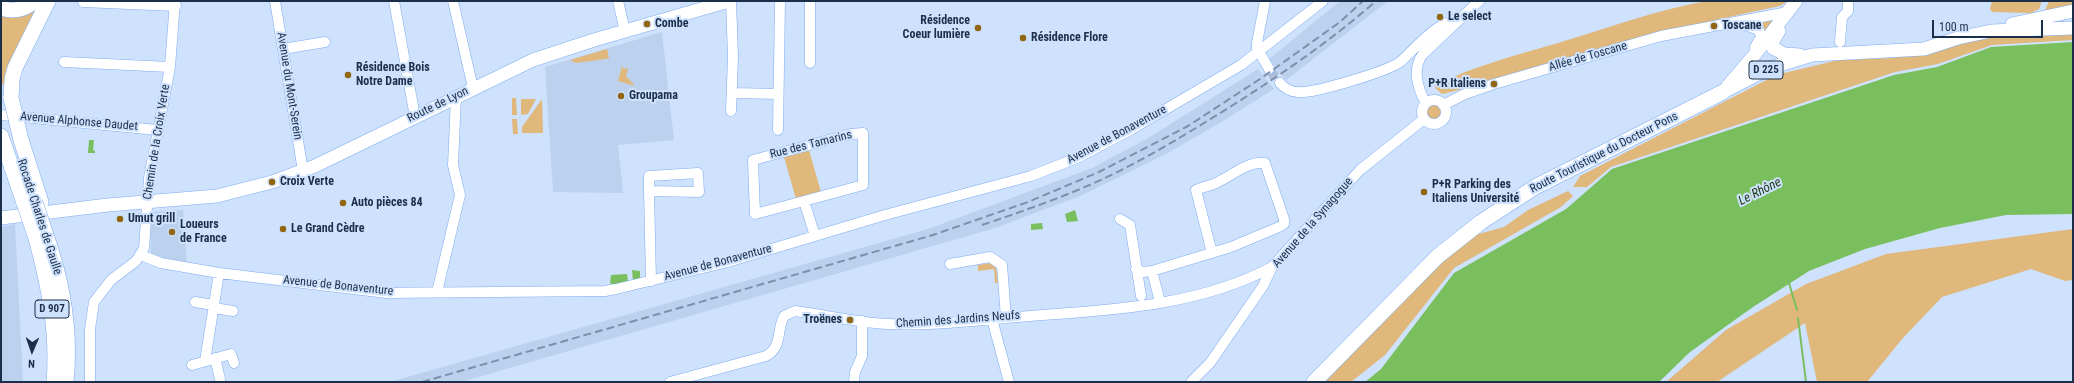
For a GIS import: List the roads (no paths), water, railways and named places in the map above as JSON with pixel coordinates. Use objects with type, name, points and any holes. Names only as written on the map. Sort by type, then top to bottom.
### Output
[{"type":"highway","points":[[1,8],[16,10],[24,8],[34,1]]},
{"type":"highway","points":[[45,238],[33,202],[8,143],[6,100],[15,68],[48,1]]},
{"type":"highway","name":"Route Touristique du Docteur Pons","points":[[1314,382],[1433,261],[1481,222],[1535,187],[1723,92]]},
{"type":"highway","points":[[8,143],[33,202]]},
{"type":"highway","name":"Rocade Charles de Gaulle","points":[[45,238],[55,261],[67,331],[66,382]]},
{"type":"highway","name":"Rocade Charles de Gaulle","points":[[45,238],[56,350],[54,382]]},
{"type":"main road","name":"Route de Lyon","points":[[1,218],[217,196],[241,191],[304,171],[456,96],[540,57],[625,30],[730,1]]},
{"type":"main road","points":[[1792,6],[1788,19],[1773,41],[1773,48],[1784,54],[1812,55]]},
{"type":"main road","points":[[1723,92],[1756,54],[1792,6]]},
{"type":"main road","points":[[1905,50],[1959,32],[2021,22],[2073,10]]},
{"type":"main road","points":[[2012,30],[2073,23]]},
{"type":"main road","points":[[2012,30],[2073,28]]},
{"type":"main road","name":"D 225","points":[[1723,92],[1770,68],[1812,55],[1924,49],[1974,33],[2012,30]]},
{"type":"street","name":"Avenue du Mont-Serein","points":[[276,1],[304,171]]},
{"type":"street","points":[[394,1],[415,117]]},
{"type":"street","points":[[453,1],[473,88]]},
{"type":"street","points":[[618,1],[625,30]]},
{"type":"street","points":[[730,1],[732,57],[731,111]]},
{"type":"street","points":[[778,130],[780,1]]},
{"type":"street","points":[[810,1],[810,64]]},
{"type":"street","points":[[1265,1],[1257,43],[1269,68]]},
{"type":"street","name":"Avenue de Bonaventure","points":[[141,255],[161,263],[219,273],[387,293],[606,291],[728,262],[892,213],[1031,176],[1077,158],[1138,126],[1241,65],[1260,52],[1324,1]]},
{"type":"street","points":[[1426,103],[1418,82],[1418,62],[1455,23],[1480,1]]},
{"type":"street","points":[[1840,42],[1842,17],[1848,11],[1848,1]]},
{"type":"street","points":[[83,2],[175,3]]},
{"type":"street","name":"Chemin de la Croix Verte","points":[[141,255],[145,240],[149,178],[170,67],[175,3]]},
{"type":"street","name":"Allée de Toscane","points":[[1443,105],[1465,94],[1494,84],[1661,36],[1736,22],[1792,6]]},
{"type":"street","name":"Allée de Toscane","points":[[1736,22],[1757,27],[1761,33],[1745,66]]},
{"type":"street","points":[[1280,83],[1293,91],[1307,92],[1382,72],[1398,64],[1424,38],[1445,23],[1455,23]]},
{"type":"street","points":[[283,49],[324,42]]},
{"type":"street","points":[[64,62],[170,67]]},
{"type":"street","points":[[735,93],[778,94]]},
{"type":"street","points":[[437,292],[460,195],[453,165],[456,96]]},
{"type":"street","points":[[1437,101],[1443,105],[1445,115],[1440,122],[1432,124],[1424,119],[1422,110],[1426,103],[1437,101]]},
{"type":"street","name":"Avenue Alphonse Daudet","points":[[1,115],[157,130]]},
{"type":"street","name":"Avenue de la Synagogue","points":[[1191,382],[1215,356],[1263,286],[1272,267],[1360,170],[1424,119]]},
{"type":"street","name":"Rue des Tamarins","points":[[863,133],[863,185],[804,201],[754,214],[753,160],[851,134],[863,133]]},
{"type":"street","points":[[1136,269],[1143,272],[1152,271],[1212,253],[1284,224],[1284,219],[1267,165],[1260,163],[1243,168],[1215,183],[1196,190],[1212,253]]},
{"type":"street","points":[[649,191],[699,192],[698,173],[649,176],[649,191],[651,280]]},
{"type":"street","points":[[804,201],[815,236]]},
{"type":"street","points":[[1120,219],[1130,225],[1141,296]]},
{"type":"street","points":[[90,382],[90,329],[94,302],[111,280],[141,255]]},
{"type":"street","points":[[950,264],[990,257],[1002,265],[1006,318]]},
{"type":"street","name":"Chemin des Jardins Neufs","points":[[670,382],[766,356],[776,348],[779,341],[781,320],[788,313],[795,311],[862,322],[903,325],[1109,310],[1160,302],[1224,289],[1272,267]]},
{"type":"street","points":[[1152,271],[1160,302]]},
{"type":"street","points":[[205,361],[219,273]]},
{"type":"street","points":[[195,302],[233,311]]},
{"type":"street","points":[[992,319],[1009,382]]},
{"type":"street","points":[[854,382],[855,372],[862,356],[862,322]]},
{"type":"street","points":[[192,365],[231,354],[234,363]]},
{"type":"street","points":[[215,358],[220,379]]},
{"type":"water","name":"Le Rhône","points":[[2073,42],[2073,214],[2006,215],[1940,228],[1865,249],[1809,271],[1753,307],[1690,352],[1659,382],[1365,382],[1381,369],[1454,273],[1566,209],[1612,169],[1894,75],[1937,67],[1991,47]]},
{"type":"water","points":[[89,140],[94,140],[93,150],[95,153],[88,153]]},
{"type":"water","points":[[1075,210],[1078,221],[1067,222],[1065,214]]},
{"type":"water","points":[[1042,223],[1043,229],[1031,230],[1031,224]]},
{"type":"water","points":[[632,270],[640,271],[640,278],[633,280]]},
{"type":"water","points":[[627,274],[628,281],[614,285],[610,283],[611,275]]},
{"type":"waterway","points":[[1789,283],[1797,310]]},
{"type":"waterway","points":[[1798,318],[1806,382]]},
{"type":"tunnel","points":[[1269,69],[1280,83]]},
{"type":"railway","points":[[422,382],[933,235],[1028,202],[1099,172],[1188,126],[1260,79],[1340,22],[1363,1]]},
{"type":"railway","points":[[982,225],[1043,204],[1088,186],[1118,172],[1161,148],[1217,115],[1279,75],[1319,47],[1376,1]]},
{"type":"place","name":"Le select","points":[[1440,17]]},
{"type":"place","name":"Combe","points":[[647,24]]},
{"type":"place","name":"Toscane","points":[[1714,26]]},
{"type":"place","name":"Résidence Coeur lumière","points":[[978,28]]},
{"type":"place","name":"Résidence Flore","points":[[1023,38]]},
{"type":"place","name":"Résidence Bois Notre Dame","points":[[348,75]]},
{"type":"place","name":"P+R Italiens","points":[[1494,84]]},
{"type":"place","name":"Groupama","points":[[621,96]]},
{"type":"place","name":"Croix Verte","points":[[272,182]]},
{"type":"place","name":"P+R Parking des Italiens Université","points":[[1424,192]]},
{"type":"place","name":"Auto pièces 84","points":[[343,203]]},
{"type":"place","name":"Umut grill","points":[[120,219]]},
{"type":"place","name":"Le Grand Cèdre","points":[[283,229]]},
{"type":"place","name":"Loueurs de France","points":[[172,232]]},
{"type":"place","name":"Troënes","points":[[850,320]]}]
